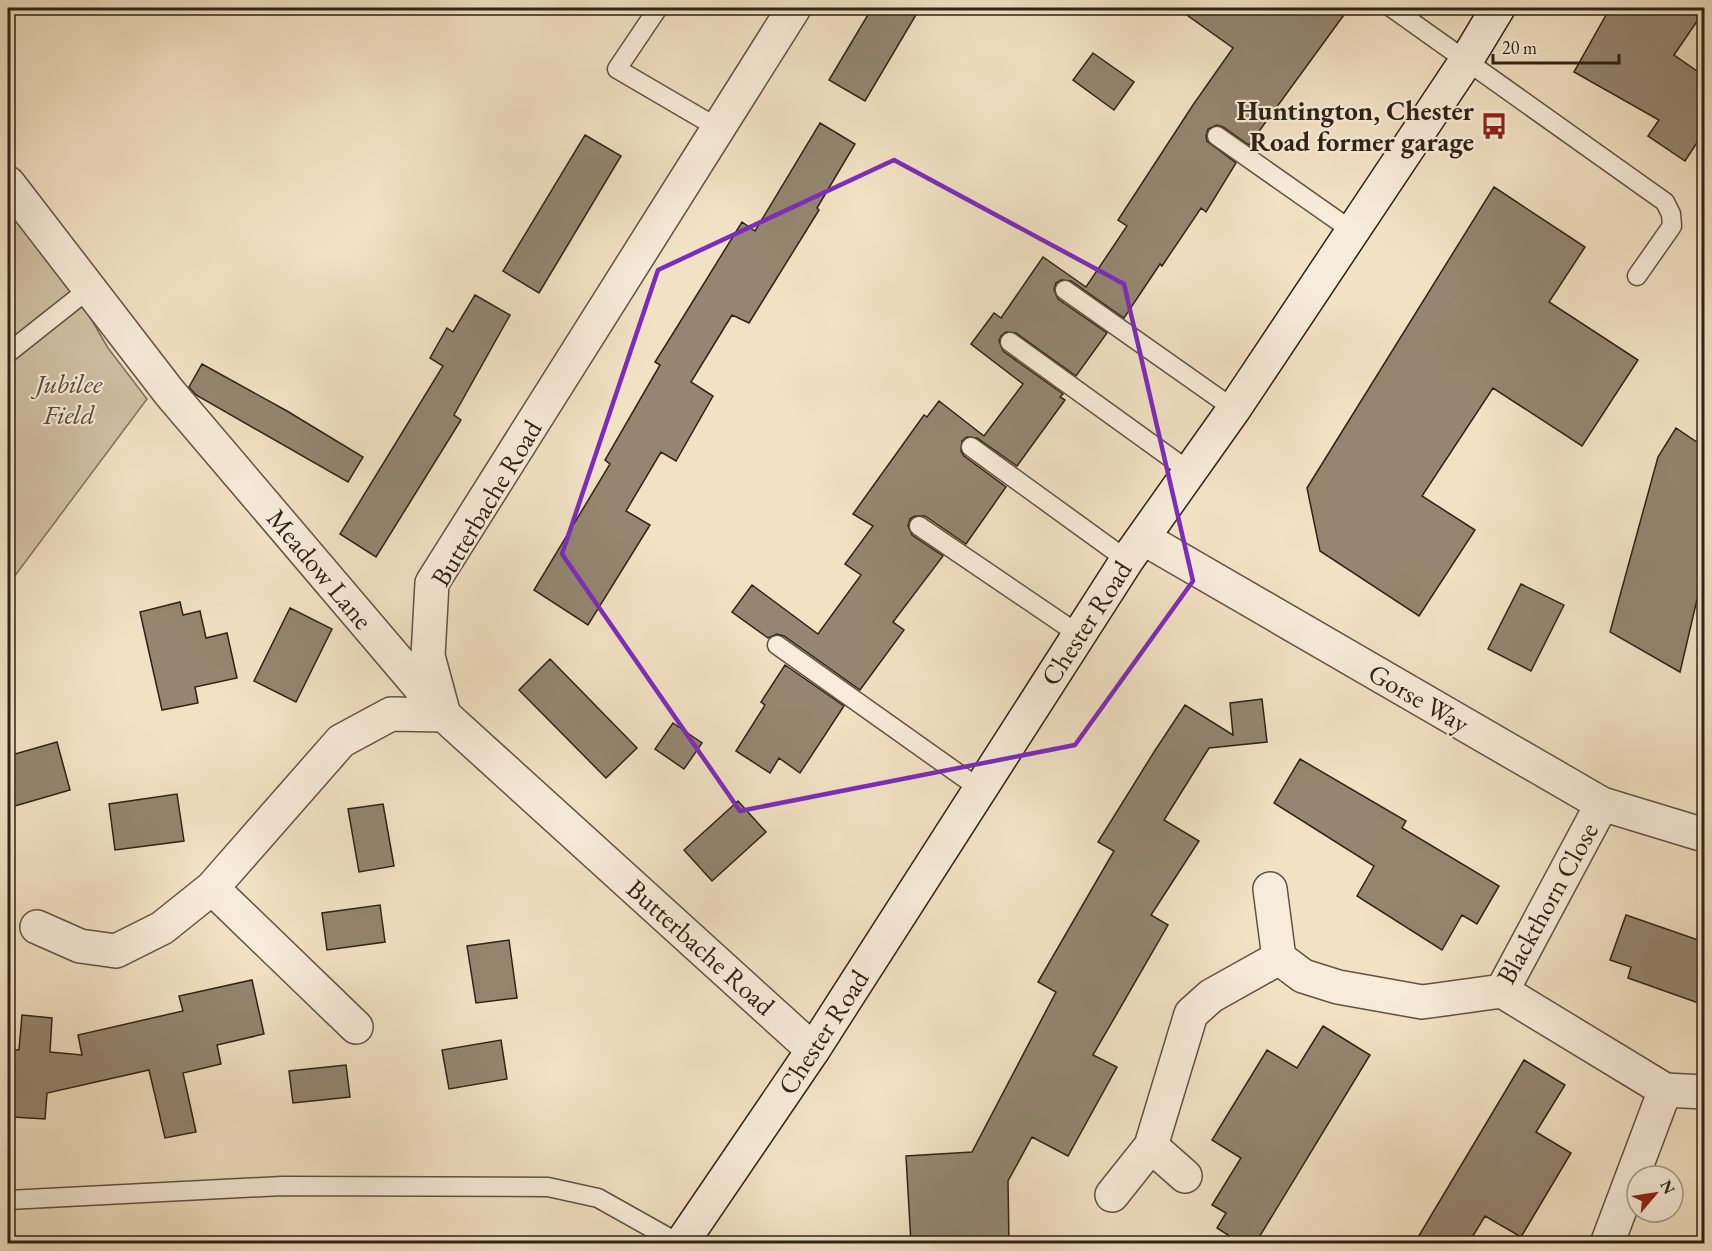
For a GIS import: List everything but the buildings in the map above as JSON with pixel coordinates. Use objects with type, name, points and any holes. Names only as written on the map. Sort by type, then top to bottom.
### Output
[{"type":"street","name":"Butterbache Road","points":[[794,8],[432,583],[428,656],[444,715],[813,1050]]},
{"type":"street","name":"Chester Road","points":[[681,1244],[813,1050],[1078,634],[1234,409],[1351,230],[1466,61],[1498,8]]},
{"type":"street","name":"Meadow Lane","points":[[8,183],[169,392],[444,715]]},
{"type":"street","name":"Gorse Way","points":[[1135,549],[1602,804],[1704,835]]},
{"type":"street","points":[[37,927],[80,946],[116,951],[162,928],[212,888],[341,741],[392,714],[444,715]]},
{"type":"street","name":"Blackthorn Close","points":[[1279,958],[1303,976],[1338,987],[1422,1002],[1502,991],[1602,804]]},
{"type":"street","points":[[212,888],[356,1028]]},
{"type":"street","points":[[1112,1195],[1151,1146],[1191,1014],[1211,996],[1279,958],[1270,889]]},
{"type":"street","points":[[1502,991],[1665,1090],[1704,1092]]},
{"type":"street","points":[[1607,1244],[1665,1090]]},
{"type":"street","points":[[1151,1146],[1185,1176]]},
{"type":"lane","points":[[658,8],[617,69],[718,128]]},
{"type":"lane","points":[[1392,8],[1665,202],[1671,214],[1672,226],[1637,276]]},
{"type":"lane","points":[[1217,136],[1351,230]]},
{"type":"lane","points":[[8,353],[90,288]]},
{"type":"lane","points":[[1065,290],[1234,409]]},
{"type":"lane","points":[[1010,342],[1189,471]]},
{"type":"lane","points":[[971,447],[1135,549]]},
{"type":"lane","points":[[919,526],[1078,634]]},
{"type":"lane","points":[[777,645],[980,789]]},
{"type":"lane","points":[[8,1200],[282,1186],[548,1187],[598,1198],[681,1244]]},
{"type":"highlighted area","points":[[894,160],[1124,284],[1193,581],[1075,745],[740,811],[562,554],[658,270]]},
{"type":"green space","name":"Jubilee Field","points":[[8,204],[73,288],[108,348],[147,399],[8,585]]},
{"type":"place","name":"Huntington, Chester Road former garage","points":[[1494,126]]}]
